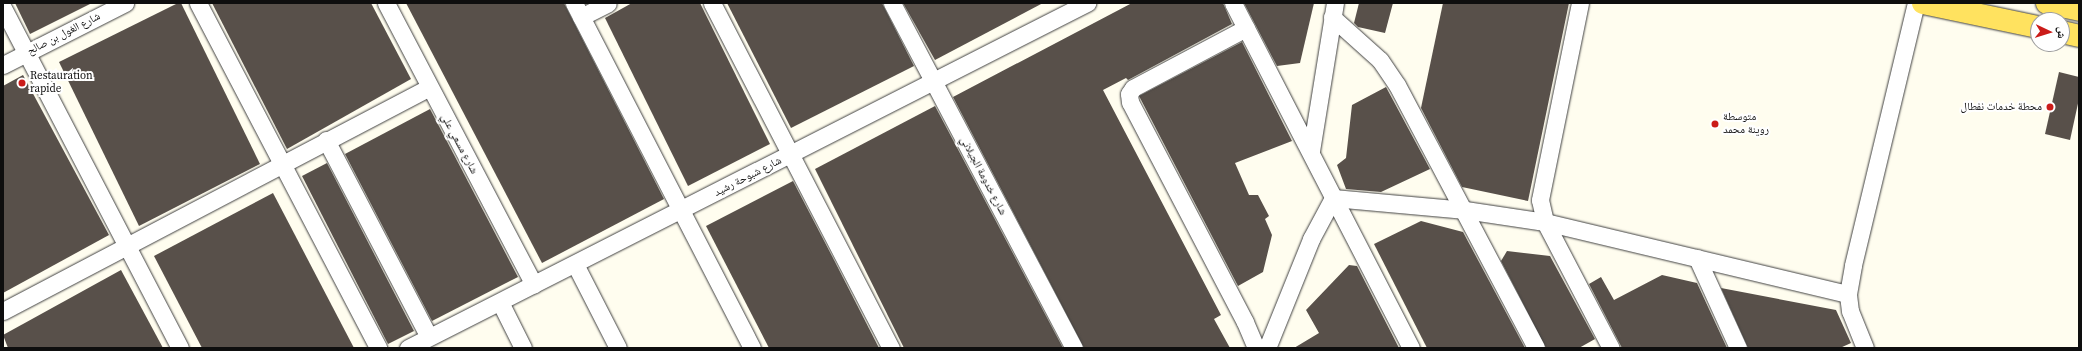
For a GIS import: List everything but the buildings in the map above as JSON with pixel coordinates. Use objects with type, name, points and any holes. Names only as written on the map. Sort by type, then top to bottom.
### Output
[{"type":"main road","points":[[1923,3],[2030,25]]},
{"type":"main road","points":[[2048,3],[2079,10]]},
{"type":"street","name":"شارع الغول بن صالح","points":[[3,65],[125,3]]},
{"type":"street","points":[[198,3],[378,348]]},
{"type":"street","name":"شارع مسعي علي","points":[[386,3],[534,285]]},
{"type":"street","points":[[608,3],[578,10],[752,348]]},
{"type":"street","points":[[712,3],[891,348]]},
{"type":"street","name":"شارع خدومة الجيلاني","points":[[892,3],[1074,348]]},
{"type":"street","name":"شارع شبوحة رشيد","points":[[408,348],[681,212],[1087,3]]},
{"type":"street","points":[[1233,3],[1311,151],[1333,198],[1411,348]]},
{"type":"street","points":[[1580,3],[1540,200],[1545,222],[1606,346]]},
{"type":"street","points":[[1865,348],[1850,311],[1848,294],[1853,265],[1916,3]]},
{"type":"street","points":[[3,8],[180,348]]},
{"type":"street","points":[[1311,151],[1334,10]]},
{"type":"street","points":[[1334,10],[1380,60],[1397,85],[1465,210],[1536,348]]},
{"type":"street","points":[[1246,28],[1133,88],[1129,94],[1130,102],[1245,322],[1256,348]]},
{"type":"street","points":[[3,311],[429,87]]},
{"type":"street","points":[[326,140],[429,337]]},
{"type":"street","points":[[1333,198],[1465,210],[1545,222],[1848,294]]},
{"type":"street","points":[[1267,348],[1310,239],[1333,198]]},
{"type":"street","points":[[1697,258],[1738,348]]},
{"type":"street","points":[[575,264],[618,348]]},
{"type":"street","points":[[500,302],[523,348]]},
{"type":"place","name":"Restauration rapide","points":[[22,83]]},
{"type":"place","name":"محطة خدمات نفطال","points":[[2050,107]]},
{"type":"place","name":"متوسطة روينة محمد","points":[[1715,124]]}]
